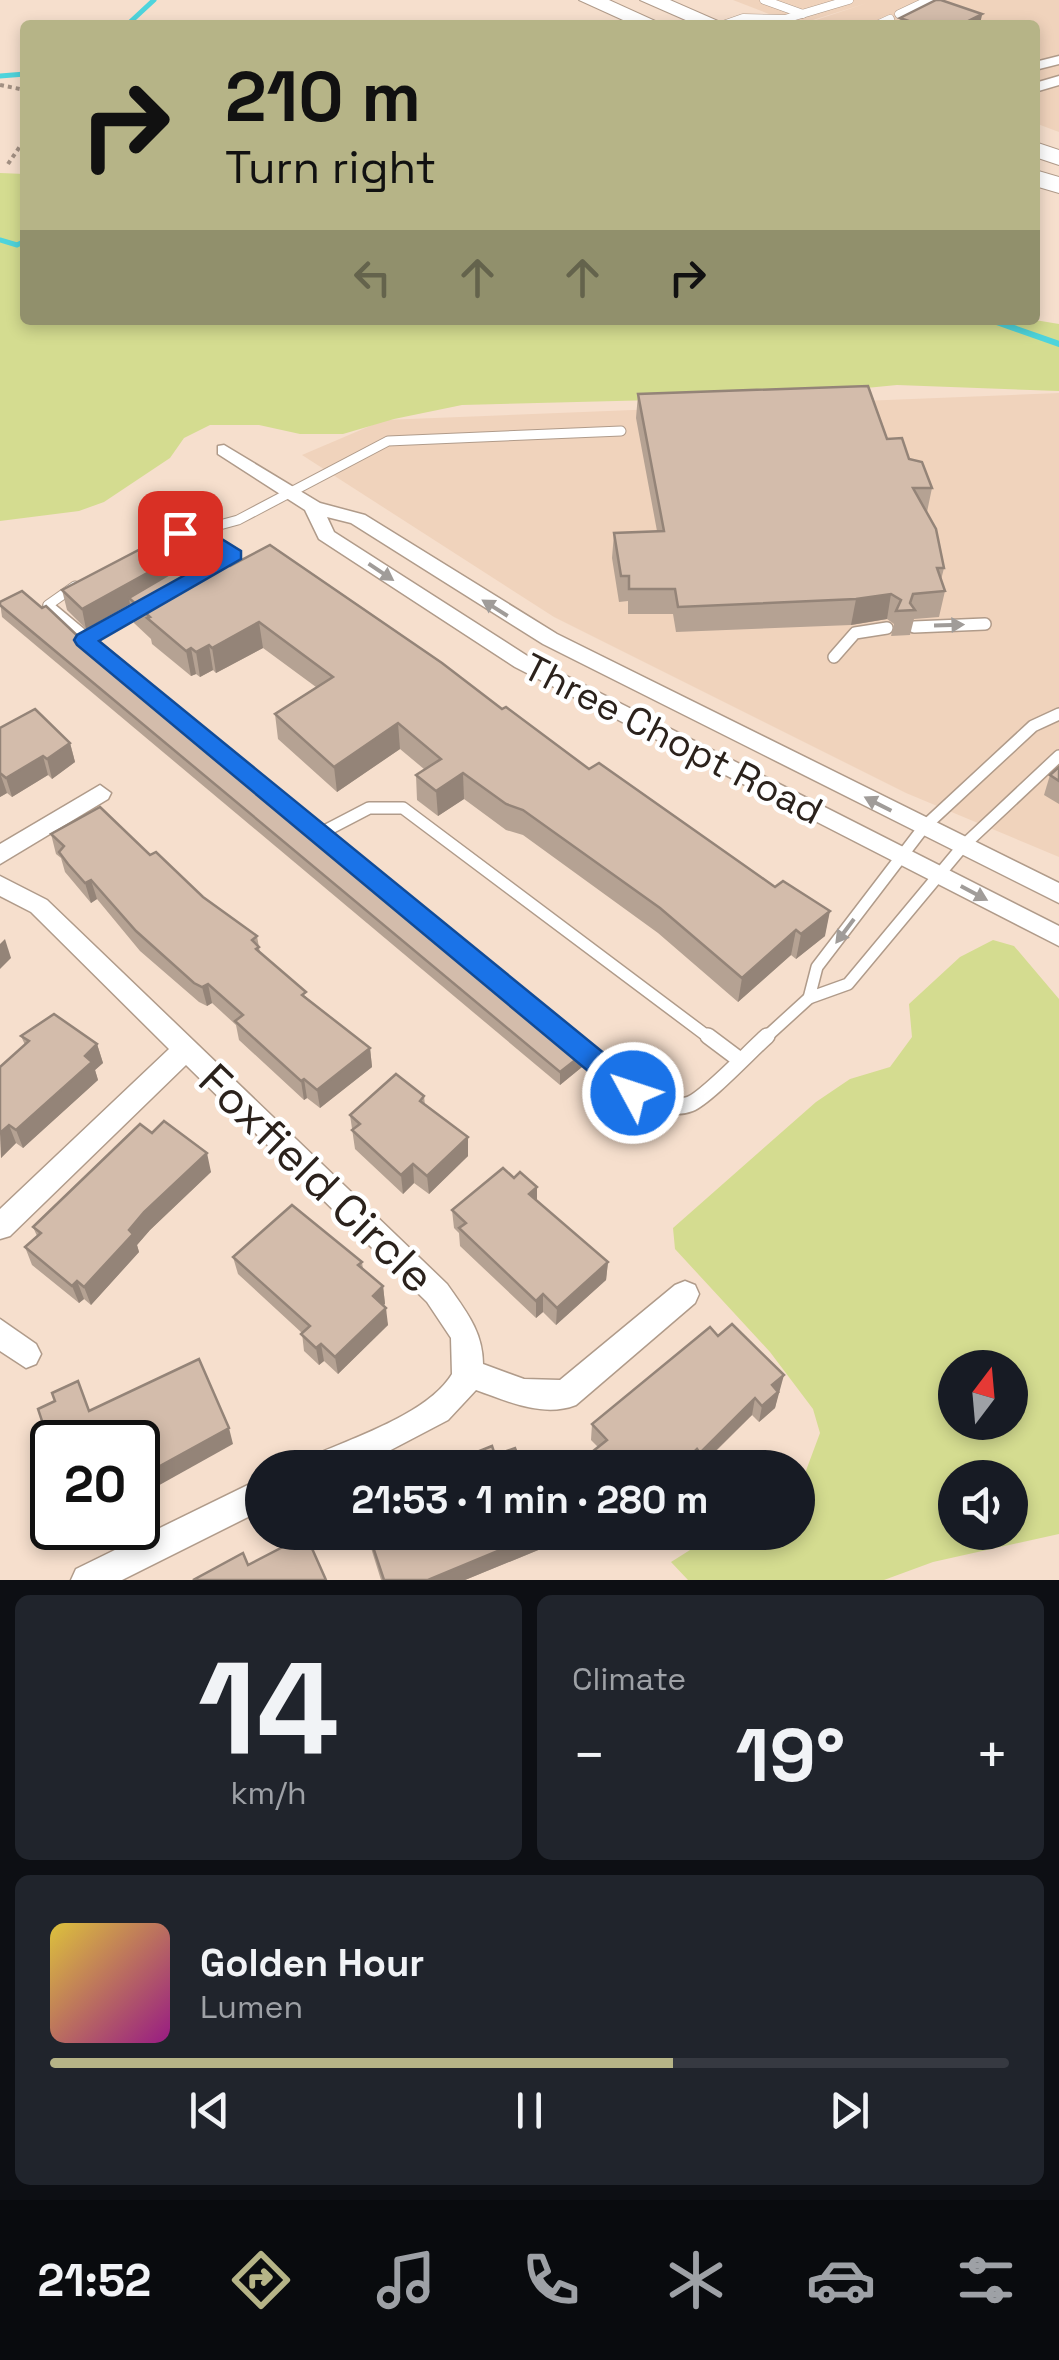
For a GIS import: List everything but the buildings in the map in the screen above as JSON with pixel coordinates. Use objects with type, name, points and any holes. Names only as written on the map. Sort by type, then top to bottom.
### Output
[{"type":"main road","points":[[590,0],[640,20]]},
{"type":"main road","points":[[651,0],[705,20]]},
{"type":"street","name":"Three Chopt Road","points":[[224,450],[313,507],[358,519],[550,639],[1059,894]]},
{"type":"street","name":"Three Chopt Road","points":[[313,507],[326,536],[488,643],[1059,937]]},
{"type":"street","points":[[0,855],[100,793]]},
{"type":"street","name":"Foxfield Circle","points":[[0,885],[39,906],[437,1293],[463,1333],[468,1373]]},
{"type":"street","points":[[0,1226],[186,1050]]},
{"type":"street","points":[[359,1450],[448,1402],[468,1373],[524,1394],[565,1395],[685,1294]]},
{"type":"street","points":[[0,1333],[26,1354]]},
{"type":"street","points":[[88,1580],[245,1502]]},
{"type":"lane","points":[[764,0],[804,14]]},
{"type":"lane","points":[[736,20],[804,14],[849,0]]},
{"type":"lane","points":[[899,14],[929,0]]},
{"type":"lane","points":[[162,542],[196,529],[238,520],[388,441],[621,430]]},
{"type":"lane","points":[[196,529],[234,555],[201,574]]},
{"type":"lane","points":[[92,577],[58,595],[48,606],[633,1093],[663,1106],[691,1104],[810,998],[848,984],[962,846],[1059,756]]},
{"type":"lane","points":[[85,640],[151,602]]},
{"type":"lane","points":[[914,627],[985,624]]},
{"type":"lane","points":[[834,656],[844,638],[854,632],[888,628]]},
{"type":"lane","points":[[810,998],[818,967],[924,827],[1033,726],[1059,714]]},
{"type":"lane","points":[[321,833],[361,808],[386,804],[404,808],[740,1060]]},
{"type":"path","points":[[8,164],[20,146]]},
{"type":"shaded area","points":[[733,0],[1059,0],[1059,132],[1040,125],[1040,20],[816,20],[867,3],[813,20],[784,20]]},
{"type":"shaded area","points":[[1059,393],[1059,857],[906,793],[554,617],[302,455],[384,420]]},
{"type":"green space","points":[[0,173],[20,174],[20,325],[1040,325],[1040,321],[1059,324],[1059,391],[897,385],[773,397],[462,405],[343,434],[300,434],[259,425],[210,425],[184,438],[170,458],[104,502],[79,511],[0,521]]},
{"type":"green space","points":[[993,940],[1014,946],[1059,999],[1059,1534],[1028,1541],[1028,1460],[938,1460],[938,1550],[987,1550],[933,1562],[884,1580],[688,1580],[671,1562],[690,1550],[815,1550],[814,1450],[820,1433],[813,1409],[770,1352],[675,1249],[673,1228],[816,1102],[850,1079],[890,1067],[912,1037],[909,1004],[960,957]]},
{"type":"waterway","points":[[132,20],[154,0]]},
{"type":"waterway","points":[[0,76],[20,74]]},
{"type":"waterway","points":[[0,240],[20,244]]},
{"type":"waterway","points":[[1005,325],[1059,344]]},
{"type":"route","points":[[180,533],[196,529],[234,555],[85,640],[633,1093]]}]
